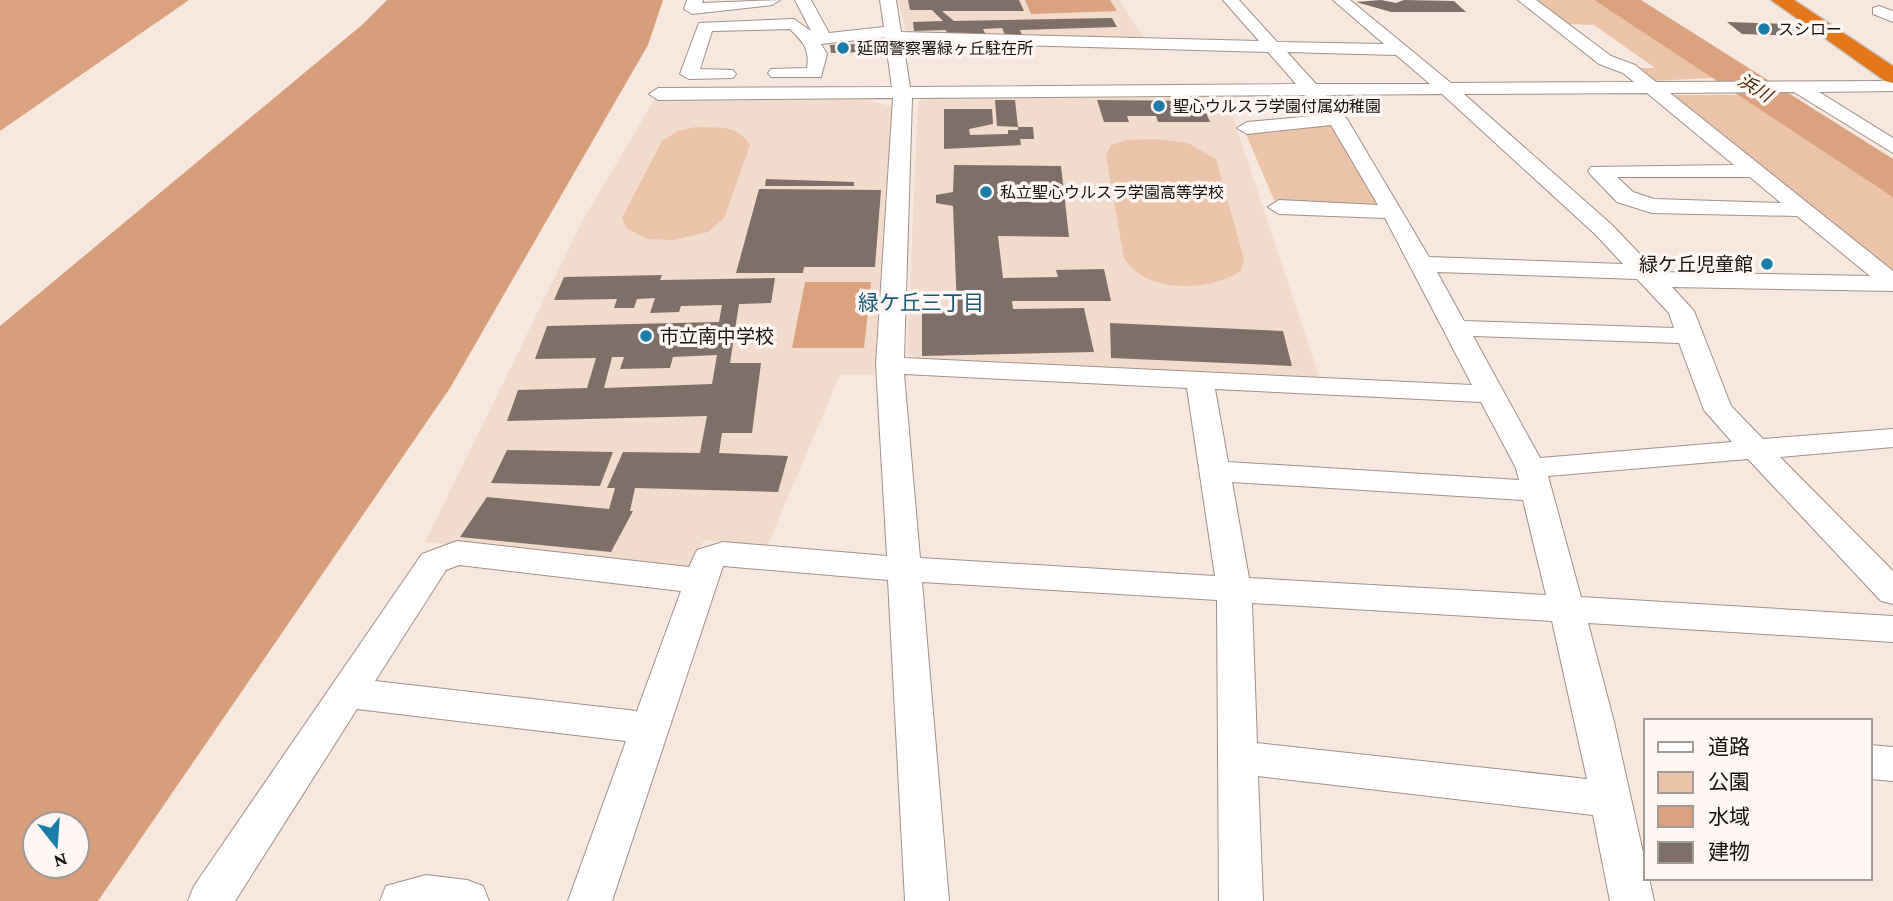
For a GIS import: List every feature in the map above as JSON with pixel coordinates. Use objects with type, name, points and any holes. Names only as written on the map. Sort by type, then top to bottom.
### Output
[{"type":"highway","points":[[1781,0],[1893,76]]},
{"type":"highway","points":[[1805,0],[1893,58]]},
{"type":"street","points":[[695,0],[692,9],[772,0]]},
{"type":"street","points":[[803,0],[817,39],[815,73],[689,74],[705,26],[794,24],[817,39],[894,34],[1400,50]]},
{"type":"street","points":[[888,0],[903,92],[890,365],[927,901]]},
{"type":"street","points":[[1231,0],[1337,119],[1393,212],[1534,480],[1568,610],[1632,901]]},
{"type":"street","points":[[1341,0],[1447,89],[1604,230],[1681,311],[1704,382],[1718,410],[1893,592]]},
{"type":"street","points":[[1526,0],[1605,60],[1629,69],[1893,284]]},
{"type":"street","points":[[658,93],[1893,86]]},
{"type":"street","points":[[1796,87],[1893,147]]},
{"type":"street","points":[[1247,128],[1337,119]]},
{"type":"street","points":[[1755,171],[1598,171],[1625,197],[1653,206],[1803,210]]},
{"type":"street","points":[[1279,207],[1393,212]]},
{"type":"street","points":[[1421,264],[1648,276],[1893,284]]},
{"type":"street","points":[[1455,328],[1690,336]]},
{"type":"street","points":[[890,365],[1491,394]]},
{"type":"street","points":[[1200,380],[1234,589],[1241,901]]},
{"type":"street","points":[[1215,471],[1534,480],[1756,451],[1893,438]]},
{"type":"street","points":[[210,901],[433,562],[457,554],[701,581]]},
{"type":"street","points":[[590,901],[709,558],[723,554],[903,569],[1893,629]]},
{"type":"street","points":[[347,693],[651,728]]},
{"type":"street","points":[[1238,757],[1611,799]]},
{"type":"street","points":[[1872,762],[1893,764]]},
{"type":"street","points":[[402,901],[426,895],[467,901]]},
{"type":"shaded area","points":[[387,0],[663,0],[648,45],[450,388],[98,901],[0,901],[0,326],[363,24]]},
{"type":"shaded area","points":[[898,0],[1119,0],[1146,41],[907,35]]},
{"type":"shaded area","points":[[656,97],[862,97],[892,107],[874,375],[840,375],[767,546],[704,540],[691,570],[425,542],[584,218]]},
{"type":"shaded area","points":[[928,98],[1205,98],[1212,111],[1232,114],[1320,379],[919,360],[907,352],[918,101]]},
{"type":"green space","points":[[1535,0],[1594,0],[1713,78],[1652,81],[1633,68],[1655,68],[1594,25],[1566,24]]},
{"type":"green space","points":[[1670,95],[1739,95],[1893,196],[1893,273]]},
{"type":"green space","points":[[1331,123],[1381,205],[1275,202],[1245,132]]},
{"type":"green space","points":[[696,127],[733,130],[750,145],[724,218],[708,232],[674,240],[647,239],[627,229],[622,218],[662,141],[678,131]]},
{"type":"green space","points":[[1156,139],[1188,143],[1216,159],[1244,259],[1241,271],[1213,283],[1179,286],[1147,278],[1134,270],[1124,258],[1106,156],[1111,145],[1127,140]]},
{"type":"water","points":[[0,0],[189,0],[0,131]]},
{"type":"water","points":[[1025,0],[1110,0],[1117,11],[1031,14]]},
{"type":"water","name":"浜川","points":[[1594,0],[1641,0],[1893,159],[1893,197]]},
{"type":"water","points":[[805,282],[871,282],[864,348],[792,348]]},
{"type":"building","points":[[908,0],[1019,0],[1024,11],[942,11],[954,21],[1112,18],[1117,27],[1020,30],[1022,35],[1005,35],[1002,28],[983,29],[986,35],[948,36],[946,30],[914,31],[913,22],[943,21],[932,10],[910,10]]},
{"type":"building","points":[[1381,0],[1396,3],[1404,0],[1454,1],[1466,12],[1391,12],[1356,2]]},
{"type":"building","name":"スシロー","points":[[1727,22],[1786,24],[1802,36],[1742,34]]},
{"type":"building","points":[[859,44],[861,52],[831,53],[830,45]]},
{"type":"building","points":[[995,100],[1015,100],[1018,127],[997,126]]},
{"type":"building","points":[[1097,100],[1201,101],[1210,122],[1158,122],[1156,116],[1127,116],[1129,122],[1104,122]]},
{"type":"building","points":[[944,109],[992,109],[993,124],[969,129],[970,135],[1008,134],[1008,130],[1018,130],[1018,127],[1033,127],[1034,139],[1020,139],[1021,145],[944,149]]},
{"type":"building","points":[[954,165],[1061,166],[1069,237],[998,236],[1003,278],[1058,277],[1056,270],[1104,269],[1111,301],[1012,301],[1013,309],[1084,308],[1094,352],[922,356],[922,310],[957,310],[953,206],[936,203],[936,195],[953,192]]},
{"type":"building","points":[[766,179],[854,182],[854,186],[765,186]]},
{"type":"building","points":[[759,189],[881,190],[875,267],[804,267],[803,273],[736,273]]},
{"type":"building","points":[[662,275],[660,280],[775,278],[771,303],[739,304],[730,363],[761,363],[752,433],[722,433],[719,453],[788,456],[778,492],[635,488],[630,511],[633,511],[611,552],[460,537],[487,497],[609,509],[615,488],[607,488],[623,452],[700,453],[707,416],[507,421],[518,390],[587,388],[596,358],[535,359],[547,326],[719,322],[722,305],[681,306],[679,312],[650,313],[655,298],[637,299],[634,308],[614,308],[617,299],[554,300],[564,277]],"holes":[[[717,355],[712,384],[604,388],[612,357],[624,357],[620,369],[670,368],[673,357]]]},
{"type":"building","points":[[1110,323],[1283,331],[1292,366],[1111,358]]},
{"type":"building","points":[[507,450],[613,452],[600,486],[491,483]]},
{"type":"place","name":"スシロー","points":[[1764,29]]},
{"type":"place","name":"延岡警察署緑ヶ丘駐在所","points":[[843,48]]},
{"type":"place","name":"聖心ウルスラ学園付属幼稚園","points":[[1159,106]]},
{"type":"place","name":"私立聖心ウルスラ学園高等学校","points":[[986,192]]},
{"type":"place","name":"緑ケ丘児童館","points":[[1767,264]]},
{"type":"place","name":"市立南中学校","points":[[646,336]]},
{"type":"district","name":"緑ケ丘三丁目","points":[[921,303]]}]
